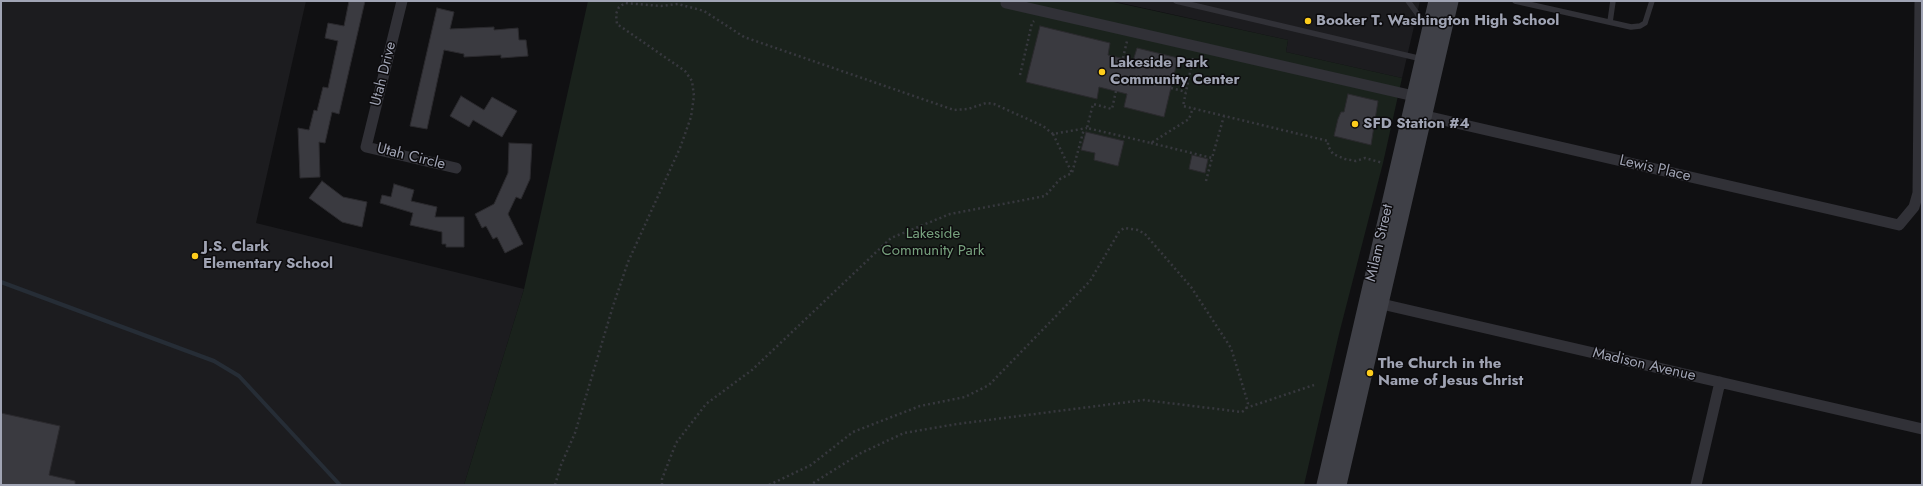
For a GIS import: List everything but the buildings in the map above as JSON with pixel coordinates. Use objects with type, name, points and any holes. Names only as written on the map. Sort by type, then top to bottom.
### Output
[{"type":"street","name":"Utah Drive","points":[[366,147],[402,1]]},
{"type":"street","name":"Milam Street","points":[[1418,114],[1414,96],[1436,1]]},
{"type":"street","name":"Milam Street","points":[[1324,485],[1374,302],[1418,114],[1451,1]]},
{"type":"street","name":"Lewis Place","points":[[1418,114],[1899,225],[1914,207],[1918,193],[1920,1]]},
{"type":"street","points":[[1006,3],[1414,96]]},
{"type":"street","name":"Utah Circle","points":[[366,147],[456,168]]},
{"type":"street","name":"Milam Street","points":[[1339,485],[1374,302]]},
{"type":"street","name":"Madison Avenue","points":[[1374,302],[1922,429]]},
{"type":"street","points":[[1696,485],[1720,382]]},
{"type":"lane","points":[[1176,1],[1422,59]]},
{"type":"lane","points":[[1408,1],[1429,30]]},
{"type":"lane","points":[[1514,1],[1631,27],[1640,26],[1645,23],[1652,1]]},
{"type":"lane","points":[[1610,22],[1613,1]]},
{"type":"path","points":[[555,485],[560,465],[575,433],[613,306],[628,262],[680,148],[691,117],[694,96],[692,81],[685,71],[617,24],[616,14],[619,7],[625,3],[661,6],[678,4],[704,11],[744,37],[954,110],[968,109],[986,103],[994,104],[1043,126],[1053,134],[1072,173]]},
{"type":"path","points":[[1020,75],[1032,23],[1038,19]]},
{"type":"path","points":[[1119,39],[1134,42]]},
{"type":"path","points":[[1122,58],[1127,40]]},
{"type":"path","points":[[1191,56],[1193,61],[1183,106],[1328,141],[1328,146],[1333,154],[1345,159],[1356,161],[1365,158],[1383,163]]},
{"type":"path","points":[[1171,88],[1186,92]]},
{"type":"path","points":[[662,485],[662,479],[676,443],[706,404],[752,370],[890,238],[950,214],[1045,196],[1060,180],[1072,173],[1093,104],[1112,109],[1116,92]]},
{"type":"path","points":[[1151,143],[1190,120],[1193,108]]},
{"type":"path","points":[[1206,181],[1224,116]]},
{"type":"path","points":[[1053,134],[1085,128],[1212,158]]},
{"type":"path","points":[[769,485],[810,465],[853,432],[920,406],[965,397],[989,385],[1090,281],[1119,232],[1124,228],[1138,230],[1145,234],[1191,287],[1231,348],[1248,403],[1246,408]]},
{"type":"path","points":[[810,485],[861,453],[904,433],[964,423],[1144,400],[1242,412],[1246,408],[1314,385]]},
{"type":"shaded area","name":"J.S. Clark Elementary School","points":[[1,1],[306,1],[256,223],[524,289],[464,485],[1,485]]},
{"type":"shaded area","name":"Booker T. Washington High School","points":[[1112,1],[1420,1],[1402,78],[1286,52],[1288,40]]},
{"type":"green space","name":"Lakeside Community Park","points":[[588,1],[1109,1],[1288,40],[1286,52],[1402,78],[1383,163],[1339,334],[1304,485],[464,485],[524,289]]},
{"type":"waterway","points":[[1,282],[214,361],[239,376],[340,485]]},
{"type":"place","name":"Booker T. Washington High School","points":[[1308,21]]},
{"type":"place","name":"Lakeside Park Community Center","points":[[1102,72]]},
{"type":"place","name":"SFD Station #4","points":[[1355,124]]},
{"type":"place","name":"J.S. Clark Elementary School","points":[[195,256]]},
{"type":"place","name":"The Church in the Name of Jesus Christ","points":[[1370,373]]}]
